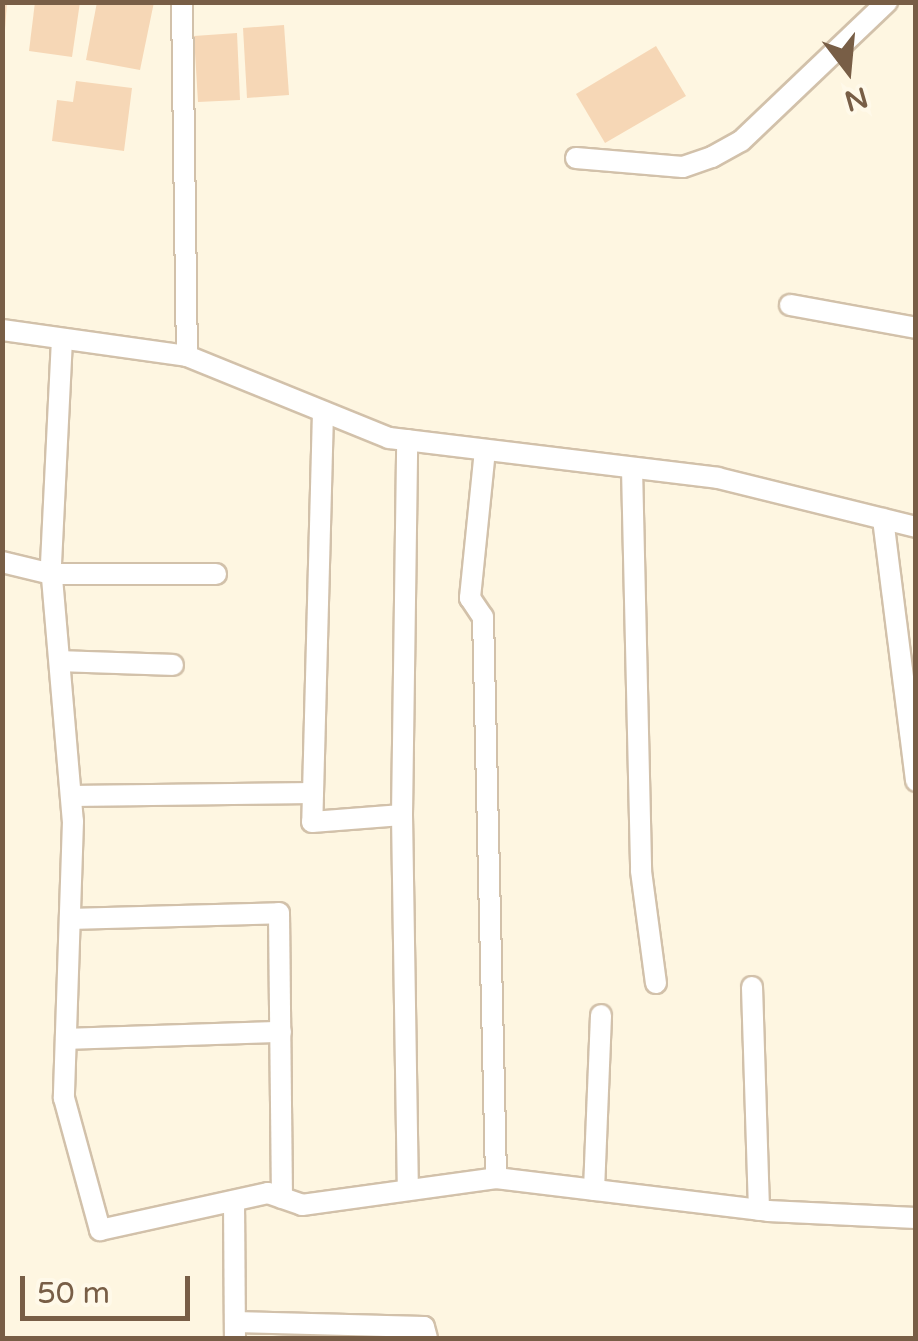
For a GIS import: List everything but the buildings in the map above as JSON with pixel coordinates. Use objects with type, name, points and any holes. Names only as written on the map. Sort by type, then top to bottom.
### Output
[{"type":"street","points":[[182,2],[187,356]]},
{"type":"street","points":[[576,158],[683,167],[712,157],[741,140],[888,2]]},
{"type":"street","points":[[790,305],[916,328]]},
{"type":"street","points":[[2,330],[187,356],[323,412],[407,440],[632,468],[916,527]]},
{"type":"street","points":[[62,339],[52,574],[71,796],[64,1098],[100,1230],[234,1200],[282,1198],[302,1205],[496,1178],[759,1210],[916,1218]]},
{"type":"street","points":[[323,412],[312,822],[402,815]]},
{"type":"street","points":[[407,440],[402,815],[408,1190]]},
{"type":"street","points":[[485,450],[470,598],[483,617],[496,1178]]},
{"type":"street","points":[[632,468],[641,871],[656,983]]},
{"type":"street","points":[[884,519],[916,780]]},
{"type":"street","points":[[2,562],[52,574],[216,574]]},
{"type":"street","points":[[60,661],[173,665]]},
{"type":"street","points":[[71,796],[313,792]]},
{"type":"street","points":[[70,919],[279,913],[282,1198]]},
{"type":"street","points":[[752,987],[759,1210]]},
{"type":"street","points":[[594,1190],[601,1015]]},
{"type":"street","points":[[66,1038],[281,1032]]},
{"type":"street","points":[[234,1200],[235,1330],[424,1327],[426,1338]]}]
